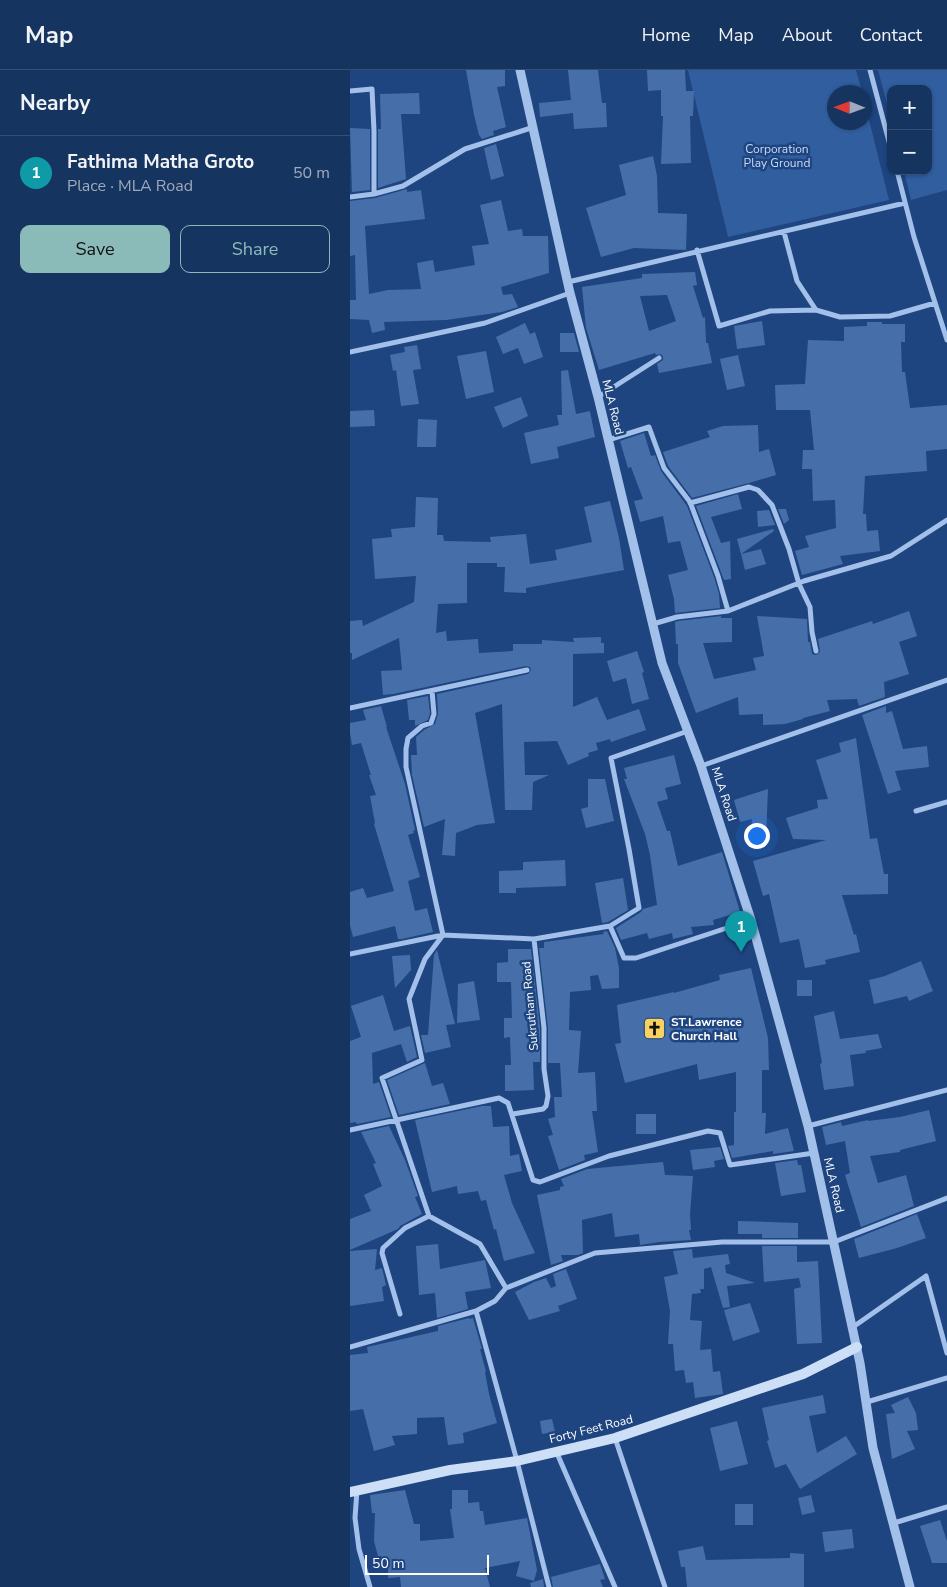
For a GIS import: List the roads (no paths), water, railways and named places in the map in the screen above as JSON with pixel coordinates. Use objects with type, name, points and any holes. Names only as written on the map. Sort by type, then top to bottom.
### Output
[{"type":"main road","name":"Forty Feet Road","points":[[354,1491],[450,1470],[517,1461],[615,1438],[804,1374],[857,1347]]},
{"type":"street","name":"MLA Road","points":[[520,70],[570,293],[598,396],[662,663],[701,766],[751,920],[808,1126],[853,1327],[873,1448],[910,1587]]},
{"type":"street","points":[[870,70],[887,134]]},
{"type":"street","points":[[350,91],[372,88],[374,194]]},
{"type":"street","points":[[350,197],[374,194],[403,186],[464,149],[534,127]]},
{"type":"street","points":[[898,175],[914,236],[935,303],[944,323],[947,340]]},
{"type":"street","points":[[568,282],[905,202]]},
{"type":"street","points":[[784,232],[797,281],[816,310]]},
{"type":"street","points":[[697,250],[719,326],[770,311],[816,310],[840,317],[890,316],[935,303]]},
{"type":"street","points":[[350,352],[485,323],[570,293]]},
{"type":"street","points":[[598,396],[659,358]]},
{"type":"street","points":[[608,440],[649,427],[664,468],[690,503],[718,576],[728,611]]},
{"type":"street","points":[[690,503],[749,487],[758,490],[772,505],[789,549],[799,584],[810,607],[816,651]]},
{"type":"street","points":[[653,624],[677,617],[728,611],[799,584],[892,556],[947,520]]},
{"type":"street","points":[[350,708],[527,670]]},
{"type":"street","points":[[701,766],[947,680]]},
{"type":"street","points":[[432,691],[434,714],[431,723],[422,726],[408,738],[406,767],[443,935],[425,959],[409,999],[422,1060],[382,1078],[429,1216],[480,1244],[506,1288]]},
{"type":"street","points":[[350,954],[443,935],[534,940],[610,926],[639,908],[611,758],[688,730]]},
{"type":"street","points":[[916,811],[947,802]]},
{"type":"street","points":[[610,926],[624,958],[636,958],[751,920]]},
{"type":"street","name":"Sukrutham Road","points":[[513,1114],[543,1109],[546,1106],[548,1096],[544,1070],[544,1028],[534,940]]},
{"type":"street","points":[[808,1126],[947,1090]]},
{"type":"street","points":[[350,1130],[499,1098],[508,1103],[533,1180],[540,1182],[609,1156],[708,1131],[720,1133],[730,1165],[814,1153]]},
{"type":"street","points":[[350,1347],[476,1311],[495,1301],[506,1288],[595,1252],[722,1242],[834,1242],[947,1198]]},
{"type":"street","points":[[400,1314],[382,1253],[383,1248],[405,1228],[429,1216]]},
{"type":"street","points":[[853,1327],[926,1276],[947,1353]]},
{"type":"street","points":[[476,1311],[549,1587]]},
{"type":"street","points":[[866,1402],[947,1378]]},
{"type":"street","points":[[615,1438],[665,1587]]},
{"type":"street","points":[[556,1451],[615,1587]]},
{"type":"street","points":[[354,1491],[359,1549],[370,1587]]},
{"type":"street","points":[[894,1523],[947,1507]]},
{"type":"place","name":"Fathima Matha Groto","points":[[741,952]]},
{"type":"place","name":"ST.Lawrence Church Hall","points":[[655,1029]]},
{"type":"park label","name":"Corporation Play Ground","points":[[777,156]]}]
